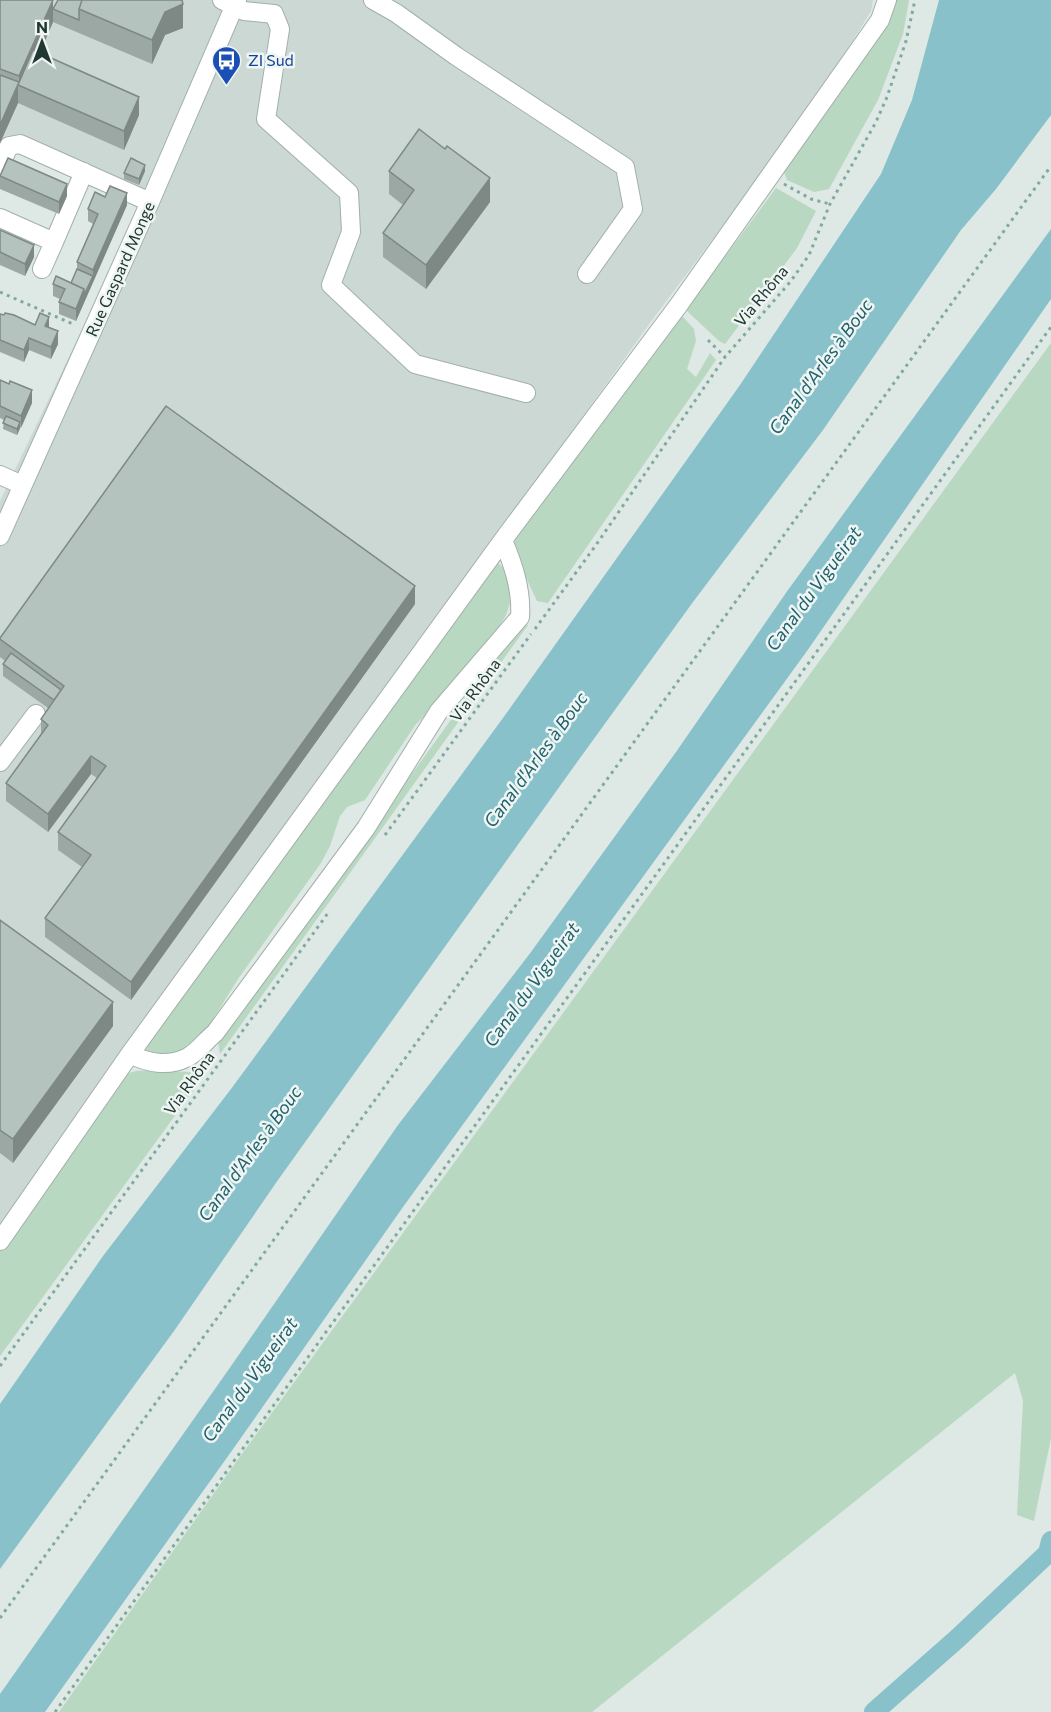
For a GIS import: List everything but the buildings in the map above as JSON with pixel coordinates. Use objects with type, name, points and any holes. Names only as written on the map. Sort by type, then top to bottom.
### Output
[{"type":"street","points":[[235,4],[263,0]]},
{"type":"street","points":[[373,0],[396,13],[456,56],[625,167],[633,209],[587,274]]},
{"type":"street","points":[[0,1241],[130,1054],[503,540],[678,306],[880,20],[887,0]]},
{"type":"street","points":[[235,4],[274,14],[280,29],[266,119],[349,193],[351,232],[331,285],[415,364],[526,393]]},
{"type":"street","name":"Rue Gaspard Monge","points":[[0,536],[150,202],[235,4]]},
{"type":"street","points":[[0,166],[9,147],[20,144],[150,202]]},
{"type":"street","points":[[42,269],[84,172]]},
{"type":"street","points":[[0,218],[54,242]]},
{"type":"street","points":[[0,475],[22,485]]},
{"type":"street","points":[[130,1054],[143,1061],[159,1064],[186,1058],[215,1033],[366,828],[439,711],[520,617],[521,602],[511,560],[503,540]]},
{"type":"street","points":[[0,762],[36,714]]},
{"type":"path","name":"Via Rhôna","points":[[379,843],[596,545],[725,357],[791,281],[809,255],[830,204],[876,122],[887,97],[906,41],[915,0]]},
{"type":"path","points":[[0,1618],[1051,166]]},
{"type":"path","points":[[769,176],[811,199],[830,204]]},
{"type":"path","points":[[0,292],[92,332]]},
{"type":"path","points":[[55,1712],[368,1273],[1051,327]]},
{"type":"path","points":[[708,340],[725,357]]},
{"type":"path","name":"Via Rhôna","points":[[0,1366],[330,911]]},
{"type":"shaded area","points":[[0,0],[873,0],[871,11],[815,103],[655,316],[0,1229],[0,501],[87,319],[145,189],[20,134],[6,136],[0,146]]},
{"type":"green space","points":[[894,0],[909,0],[903,34],[878,100],[829,189],[814,192],[787,180],[784,172],[789,159]]},
{"type":"green space","points":[[776,188],[816,211],[797,248],[725,344],[687,311],[691,299]]},
{"type":"green space","points":[[683,317],[694,329],[696,341],[687,369],[696,377],[710,353],[716,360],[548,603],[537,601],[516,556],[514,543],[520,529],[676,320]]},
{"type":"green space","points":[[1051,343],[1051,1438],[1034,1521],[1017,1515],[1023,1401],[1015,1373],[592,1712],[59,1712],[234,1465]]},
{"type":"green space","points":[[498,563],[508,572],[510,602],[497,631],[449,693],[416,724],[365,800],[347,807],[340,816],[330,846],[321,863],[238,979],[207,1029],[182,1052],[153,1057],[146,1050],[148,1039]]},
{"type":"green space","points":[[522,622],[528,625],[220,1054],[218,1041]]},
{"type":"green space","points":[[152,1070],[206,1073],[0,1356],[0,1247],[126,1074]]},
{"type":"water","name":"Canal d'Arles à Bouc","points":[[939,0],[1051,0],[1051,115],[996,189],[961,230],[823,430],[693,602],[575,765],[278,1180],[174,1331],[0,1569],[0,1404],[103,1256],[231,1089],[503,718],[740,385],[881,174],[912,100]]},
{"type":"water","name":"Canal du Vigueirat","points":[[1051,229],[1051,299],[807,651],[403,1207],[45,1712],[0,1712],[0,1694],[398,1125],[531,952],[676,752],[788,590]]},
{"type":"waterway","points":[[874,1712],[958,1638],[1048,1553],[1051,1541]]},
{"type":"place","name":"ZI Sud","points":[[227,86]]}]
